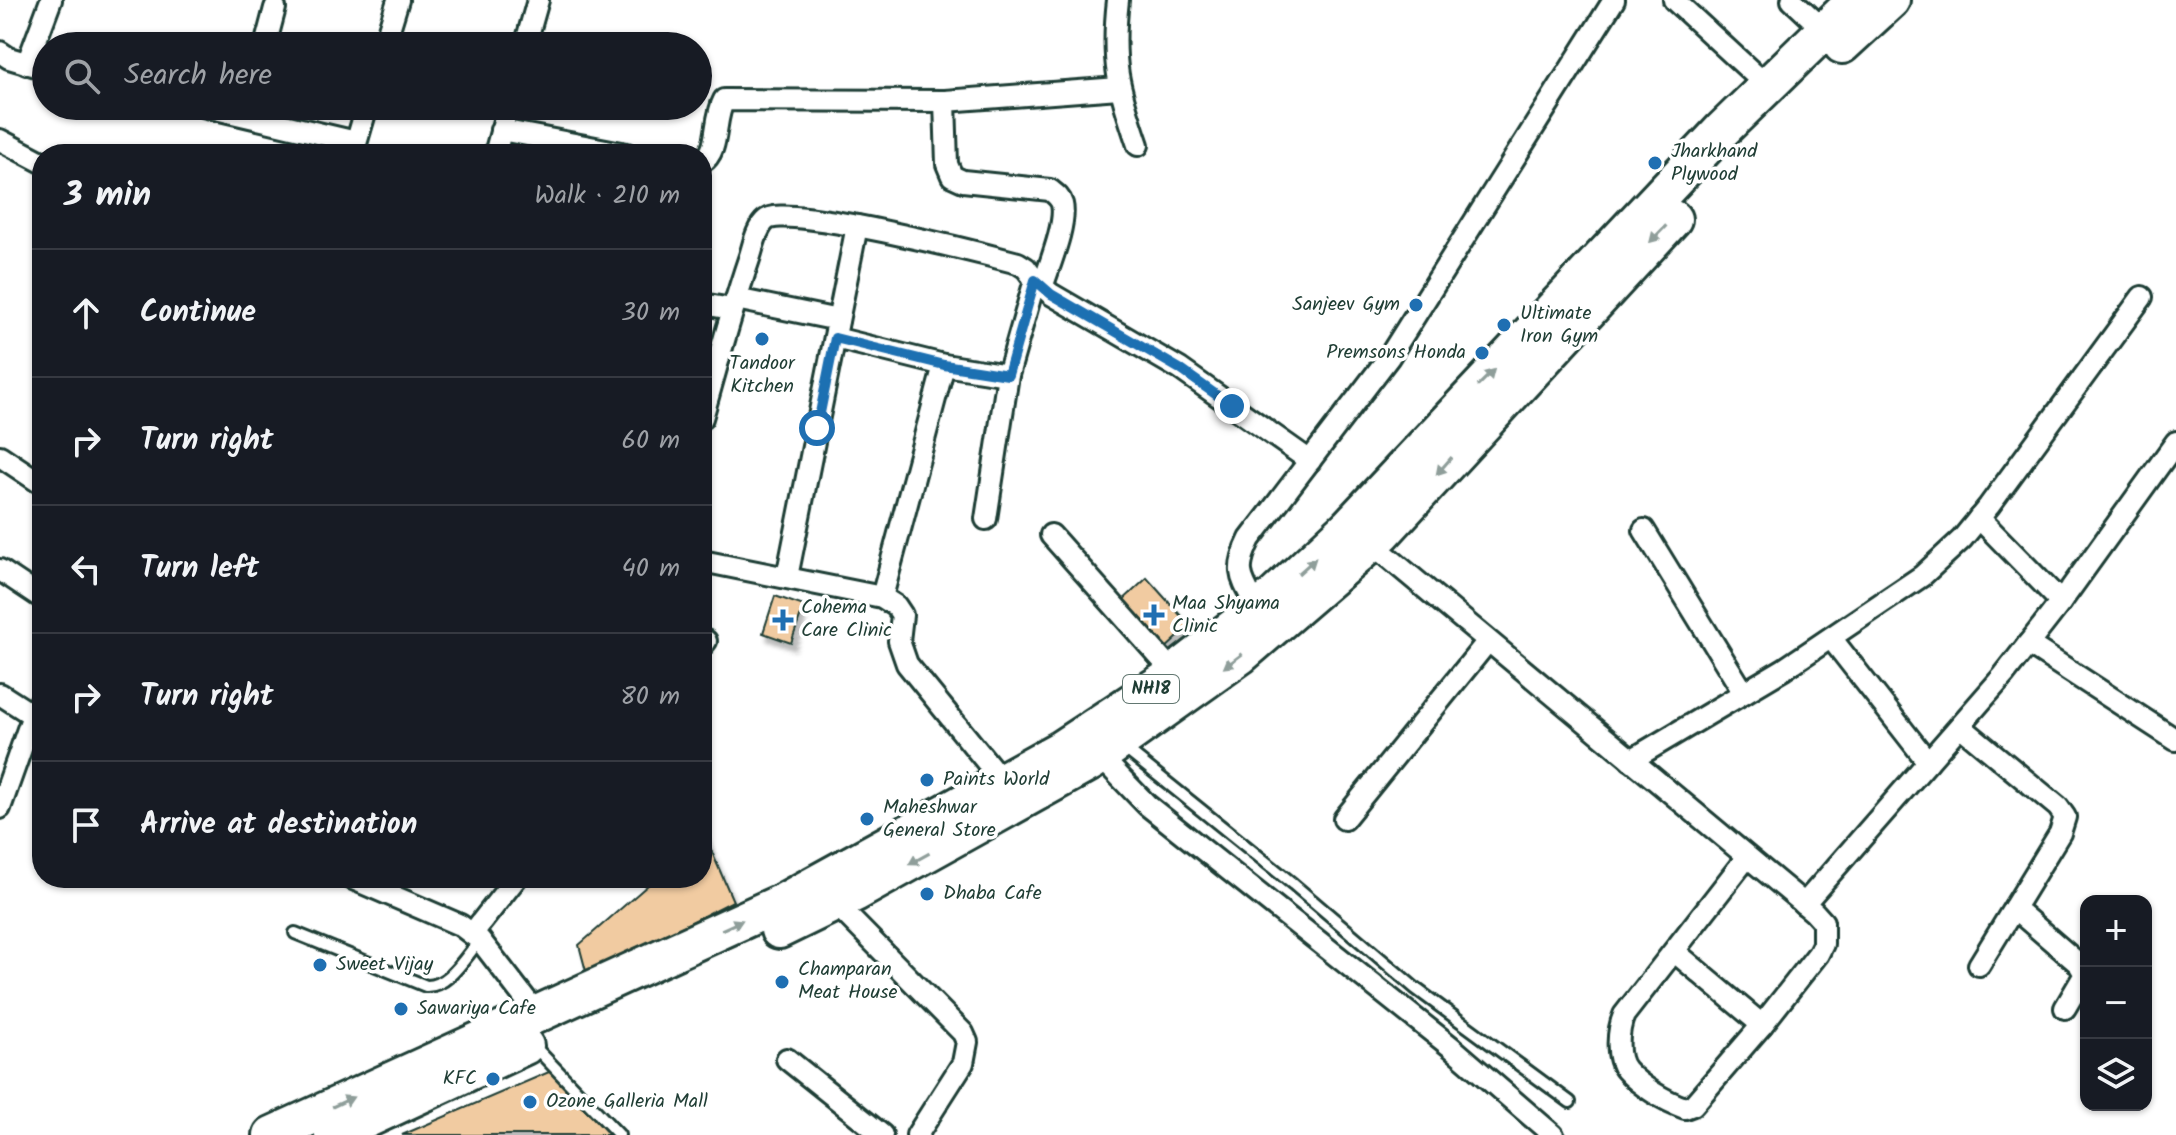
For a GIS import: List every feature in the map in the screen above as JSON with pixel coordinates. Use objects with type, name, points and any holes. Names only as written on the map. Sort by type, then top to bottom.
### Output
[{"type":"highway","name":"NH18","points":[[333,1135],[783,902],[1003,782],[1100,745],[1174,673],[1258,609],[1348,527],[1766,85],[1856,0]]},
{"type":"highway","name":"NH18","points":[[272,1135],[835,903],[942,846],[1240,656],[1371,543],[1418,496],[1775,110],[1891,0]]},
{"type":"street","points":[[44,32],[51,0]]},
{"type":"street","points":[[388,32],[398,0]]},
{"type":"street","points":[[529,32],[538,0]]},
{"type":"street","points":[[1118,0],[1114,54],[1119,88],[1138,145]]},
{"type":"street","points":[[1258,609],[1240,576],[1241,558],[1250,539],[1389,357],[1614,0]]},
{"type":"street","points":[[1674,0],[1766,85]]},
{"type":"street","points":[[1792,0],[1824,30]]},
{"type":"street","points":[[269,32],[275,8]]},
{"type":"street","points":[[0,52],[32,65]]},
{"type":"street","points":[[712,152],[718,112],[724,100],[945,101],[1119,88]]},
{"type":"street","points":[[945,101],[947,164],[952,176],[963,181],[1050,190],[1058,195],[1063,206],[1061,225],[1008,375],[986,519]]},
{"type":"street","points":[[274,120],[343,144]]},
{"type":"street","points":[[355,144],[363,120]]},
{"type":"street","points":[[498,144],[504,120]]},
{"type":"street","points":[[501,130],[574,144]]},
{"type":"street","points":[[0,140],[32,157]]},
{"type":"street","points":[[712,382],[758,233],[766,220],[777,215],[793,215],[857,226],[1018,263],[1039,284],[1180,369],[1310,461]]},
{"type":"street","points":[[787,577],[857,226]]},
{"type":"street","points":[[1631,760],[1831,638],[1922,576],[1962,539],[1979,518],[2142,297]]},
{"type":"street","points":[[712,304],[734,304],[837,329],[944,365],[1008,375]]},
{"type":"street","points":[[882,597],[944,365]]},
{"type":"street","points":[[1804,904],[2028,644],[2176,442]]},
{"type":"street","points":[[0,456],[32,477]]},
{"type":"street","points":[[1979,518],[2061,602]]},
{"type":"street","points":[[1644,530],[1744,693]]},
{"type":"street","points":[[1051,535],[1174,673]]},
{"type":"street","points":[[1371,543],[1804,904],[1823,922],[1823,944],[1762,1025],[1693,1105],[1685,1108],[1674,1104],[1625,1069],[1620,1026],[1624,1015],[1747,857]]},
{"type":"street","points":[[712,563],[882,597],[896,606],[902,615],[899,641],[907,664],[1003,782]]},
{"type":"street","points":[[0,570],[32,591]]},
{"type":"street","points":[[1831,638],[1928,762]]},
{"type":"street","points":[[1344,819],[1488,641]]},
{"type":"street","points":[[2028,644],[2176,740]]},
{"type":"street","points":[[0,694],[32,709]]},
{"type":"street","points":[[1960,726],[2058,807],[2065,817],[2060,833],[1979,965]]},
{"type":"street","points":[[0,808],[32,729]]},
{"type":"street","points":[[1100,745],[1147,805],[1450,1046],[1553,1135]]},
{"type":"street","points":[[378,888],[460,925],[476,937],[534,1029]]},
{"type":"street","points":[[476,937],[509,888]]},
{"type":"street","points":[[835,903],[963,1033],[967,1042],[963,1063],[917,1135]]},
{"type":"street","points":[[2014,908],[2079,964],[2085,974],[2065,1008]]},
{"type":"street","points":[[1675,952],[1762,1025]]},
{"type":"street","points":[[787,1059],[882,1135]]},
{"type":"lane","points":[[1100,745],[1293,884],[1415,988],[1570,1102]]},
{"type":"lane","points":[[295,933],[426,986],[437,987],[445,981],[476,937]]},
{"type":"lane","points":[[534,1029],[619,1135]]},
{"type":"building","points":[[1147,578],[1190,626],[1164,650],[1121,602]]},
{"type":"building","points":[[775,596],[804,606],[791,643],[763,633]]},
{"type":"building","points":[[712,852],[733,901],[587,975],[579,945],[645,888],[712,888]]},
{"type":"building","name":"Ozone Galleria Mall","points":[[556,1069],[609,1135],[402,1135]]},
{"type":"place","name":"Jharkhand Plywood","points":[[1655,163]]},
{"type":"place","name":"Sanjeev Gym","points":[[1416,305]]},
{"type":"place","name":"Ultimate Iron Gym","points":[[1504,325]]},
{"type":"place","name":"Tandoor Kitchen","points":[[762,339]]},
{"type":"place","name":"Premsons Honda","points":[[1482,353]]},
{"type":"place","name":"Maa Shyama Clinic","points":[[1154,615]]},
{"type":"place","name":"Cohema Care Clinic","points":[[783,620]]},
{"type":"place","name":"Paints World","points":[[927,780]]},
{"type":"place","name":"Maheshwar General Store","points":[[867,819]]},
{"type":"place","name":"Dhaba Cafe","points":[[927,894]]},
{"type":"place","name":"Sweet Vijay","points":[[320,965]]},
{"type":"place","name":"Champaran Meat House","points":[[782,982]]},
{"type":"place","name":"Sawariya Cafe","points":[[401,1009]]},
{"type":"place","name":"KFC","points":[[493,1079]]},
{"type":"place","name":"Ozone Galleria Mall","points":[[530,1102]]},
{"type":"route","points":[[817,428],[835,338],[944,365],[1008,375],[1035,280],[1051,294],[1180,369],[1232,406]]}]
